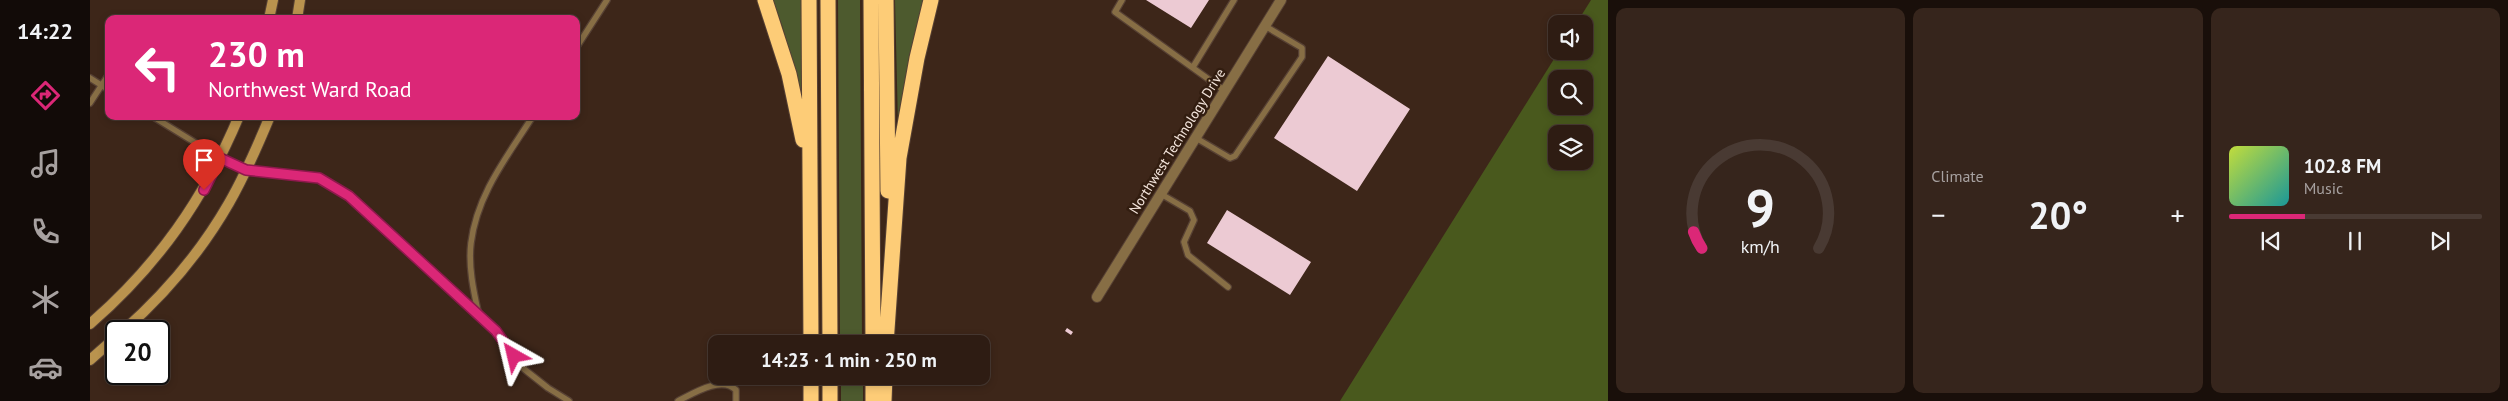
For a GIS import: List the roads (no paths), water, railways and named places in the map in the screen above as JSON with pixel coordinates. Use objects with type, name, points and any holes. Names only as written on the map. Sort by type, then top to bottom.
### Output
[{"type":"highway","points":[[765,0],[789,74],[801,129],[810,191]]},
{"type":"highway","points":[[810,0],[810,335]]},
{"type":"highway","points":[[828,0],[830,335]]},
{"type":"highway","points":[[871,0],[873,335]]},
{"type":"highway","points":[[886,0],[888,298]]},
{"type":"highway","points":[[886,335],[899,158],[917,58],[931,0]]},
{"type":"highway","points":[[811,385],[811,401]]},
{"type":"highway","points":[[830,385],[830,401]]},
{"type":"highway","points":[[873,385],[873,401]]},
{"type":"highway","points":[[884,401],[885,385]]},
{"type":"street","points":[[270,15],[273,0]]},
{"type":"street","points":[[298,15],[300,0]]},
{"type":"street","name":"Northwest Technology Drive","points":[[1097,296],[1281,0]]},
{"type":"street","points":[[90,324],[112,305],[158,255],[204,190],[237,120]]},
{"type":"street","points":[[135,320],[155,303],[201,244],[229,204],[268,120]]},
{"type":"street","points":[[90,360],[105,347]]},
{"type":"lane","points":[[580,42],[607,0]]},
{"type":"lane","points":[[1122,0],[1115,12],[1225,91]]},
{"type":"lane","points":[[1193,68],[1234,0]]},
{"type":"lane","points":[[1196,138],[1230,158],[1235,156],[1302,57],[1302,48],[1265,26]]},
{"type":"lane","points":[[90,78],[105,87]]},
{"type":"lane","points":[[90,103],[105,80]]},
{"type":"lane","points":[[158,120],[220,158],[246,170],[319,178],[349,196],[496,331],[524,368],[548,388],[569,401]]},
{"type":"lane","points":[[479,316],[473,285],[470,245],[477,210],[488,187],[530,120]]},
{"type":"lane","points":[[1161,194],[1190,211],[1194,220],[1184,242],[1188,255],[1228,287]]},
{"type":"lane","points":[[678,401],[697,391],[724,384],[732,385],[736,390],[736,401]]}]
